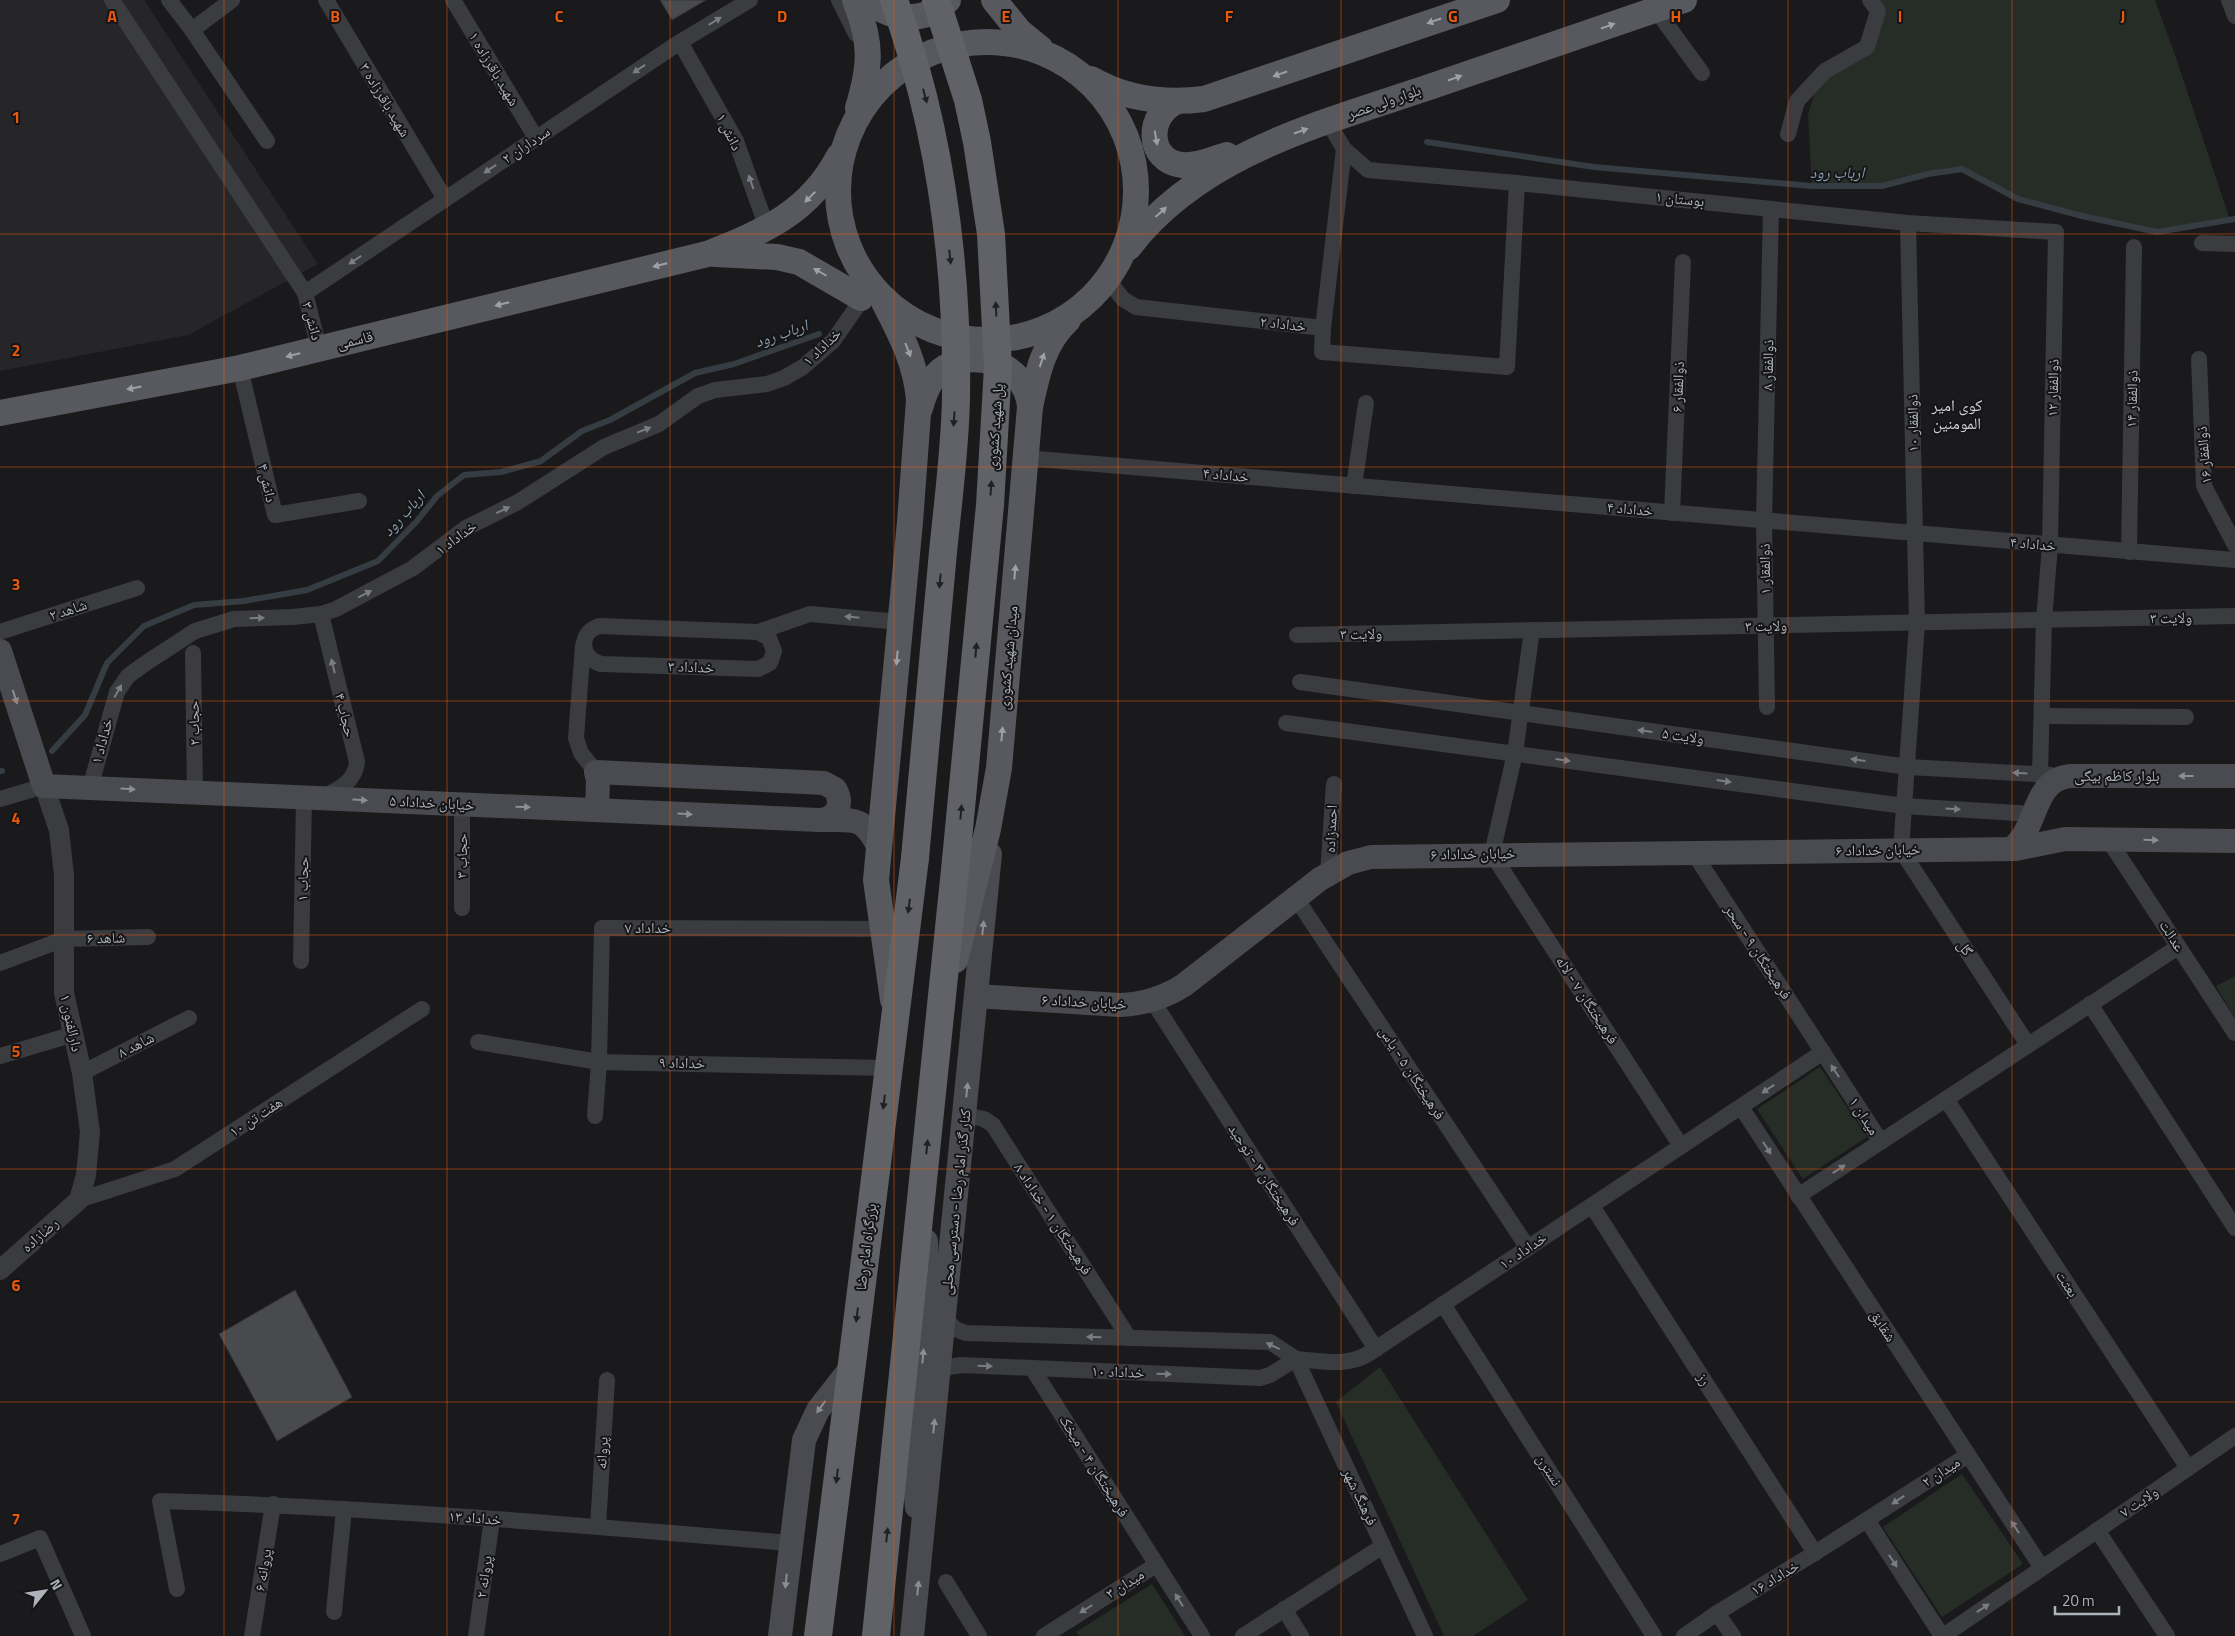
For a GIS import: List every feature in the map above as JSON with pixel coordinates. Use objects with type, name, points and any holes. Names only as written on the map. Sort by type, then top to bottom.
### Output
[{"type":"highway","name":"بزرگراه امام رضا","points":[[818,1636],[915,858],[950,474],[956,370],[952,275],[936,146],[918,74],[894,0]]},
{"type":"highway","name":"پل شهید کشوری","points":[[936,0],[968,100],[977,142],[991,234],[998,367],[990,505],[940,1021]]},
{"type":"highway","points":[[876,1636],[940,1021]]},
{"type":"main road","name":"میدان شهید کشوری","points":[[855,0],[863,22],[869,59],[863,91],[849,135],[839,179],[841,217],[870,291],[905,342],[914,367],[919,400],[876,880],[895,1014]]},
{"type":"main road","points":[[868,0],[889,14],[914,18],[938,9],[948,0]]},
{"type":"main road","name":"میدان شهید کشوری","points":[[940,1021],[988,829],[999,768],[1030,407],[1040,366],[1050,340],[1113,270],[1129,236],[1135,208],[1135,180],[1130,152],[1120,126],[1106,102],[1087,81],[1019,31],[994,0]]},
{"type":"main road","points":[[1058,61],[1104,87],[1148,99],[1178,101],[1216,96],[1497,0]]},
{"type":"main road","name":"بلوار ولی عصر","points":[[1113,270],[1143,229],[1164,208],[1197,184],[1273,140],[1684,0]]},
{"type":"main road","name":"میدان شهید کشوری","points":[[849,135],[868,102],[888,80],[912,62],[939,50],[968,43],[998,42],[1026,47],[1058,61]]},
{"type":"main road","points":[[1178,101],[1169,105],[1161,112],[1154,127],[1156,144],[1160,151],[1172,162],[1191,166],[1273,140]]},
{"type":"main road","points":[[707,254],[767,228],[809,199],[828,176],[849,135]]},
{"type":"main road","points":[[707,254],[777,257],[799,262],[870,291]]},
{"type":"main road","name":"قاسمی","points":[[0,413],[240,368],[707,254]]},
{"type":"main road","name":"میدان شهید کشوری","points":[[870,291],[918,323],[946,334],[976,339],[1006,338],[1034,332],[1060,321],[1082,305]]},
{"type":"main road","points":[[918,416],[927,388],[935,376],[951,364],[971,358],[991,361],[1010,370],[1026,392],[1030,407]]},
{"type":"main road","points":[[0,650],[44,786]]},
{"type":"main road","name":"کنار گذر امام رضا - دسترسی محلی","points":[[912,1636],[999,768]]},
{"type":"main road","points":[[598,810],[598,780],[596,772],[824,783],[835,789],[838,794],[839,807],[831,817],[819,820]]},
{"type":"main road","name":"بلوار کاظم بیگی","points":[[2013,849],[2025,836],[2046,786],[2059,778],[2068,776],[2235,776]]},
{"type":"main road","name":"خیابان خداداد ۵","points":[[44,786],[861,823],[867,827],[879,848]]},
{"type":"main road","points":[[2034,814],[2042,817],[2071,839]]},
{"type":"main road","points":[[2013,849],[2071,839],[2235,841]]},
{"type":"main road","name":"خیابان خداداد ۶","points":[[976,996],[1120,1005],[1152,1000],[1184,985],[1328,874],[1358,859],[1384,855],[2013,849]]},
{"type":"main road","points":[[922,1543],[913,1485],[913,1465],[928,1303],[923,1187]]},
{"type":"main road","points":[[780,1636],[804,1440],[818,1410],[851,1368]]},
{"type":"street","name":"دانش ۳","points":[[112,0],[305,293],[319,348]]},
{"type":"street","points":[[169,0],[192,30],[267,141]]},
{"type":"street","points":[[192,30],[232,0]]},
{"type":"street","name":"شهید باقرزاده ۳","points":[[326,0],[445,199]]},
{"type":"street","name":"شهید باقرزاده ۱","points":[[453,0],[536,138]]},
{"type":"street","name":"سرداران ۲","points":[[305,293],[680,42],[750,0]]},
{"type":"street","points":[[839,0],[869,59]]},
{"type":"street","points":[[1788,134],[1797,101],[1825,71],[1867,46],[1878,10],[1870,0]]},
{"type":"street","points":[[2229,0],[2235,16]]},
{"type":"street","points":[[1656,10],[1702,73]]},
{"type":"street","name":"دانش ۱","points":[[680,42],[736,141],[767,228]]},
{"type":"street","name":"بوستان ۱","points":[[1328,122],[1344,149],[1368,170],[1516,183],[1908,223],[2056,232]]},
{"type":"street","points":[[1323,328],[1344,149]]},
{"type":"street","name":"خداداد ۲","points":[[1113,270],[1123,299],[1136,307],[1323,328],[1322,352],[1507,367],[1516,183]]},
{"type":"street","name":"ذوالفقار ۸","points":[[1764,521],[1771,209]]},
{"type":"street","name":"ذوالفقار ۱۰","points":[[1901,850],[1918,623],[1908,223]]},
{"type":"street","name":"ذوالفقار ۱۲","points":[[2040,774],[2044,620],[2050,545],[2056,232]]},
{"type":"street","points":[[2202,243],[2235,244]]},
{"type":"street","name":"ذوالفقار ۱۴","points":[[2129,552],[2134,247]]},
{"type":"street","name":"ذوالفقار ۶","points":[[1672,513],[1683,262]]},
{"type":"street","name":"خداداد ۱","points":[[90,788],[114,700],[122,684],[135,670],[195,631],[234,619],[293,617],[321,614],[336,609],[404,573],[476,522],[518,502],[604,447],[659,424],[698,396],[715,390],[767,384],[793,373],[833,341],[870,291]]},
{"type":"street","name":"ذوالفقار ۱۶","points":[[2199,358],[2204,486],[2235,545]]},
{"type":"street","name":"دانش ۴","points":[[240,368],[275,515],[359,501]]},
{"type":"street","points":[[1354,486],[1366,403]]},
{"type":"street","name":"خداداد ۴","points":[[1025,458],[2235,560]]},
{"type":"street","name":"ذوالفقار ۱","points":[[1764,521],[1767,707]]},
{"type":"street","name":"شاهد ۲","points":[[0,632],[137,588]]},
{"type":"street","name":"حجاب ۴","points":[[312,798],[346,784],[356,770],[357,762],[321,614]]},
{"type":"street","points":[[596,772],[581,753],[576,738],[584,643],[588,632],[599,626],[758,632],[810,614],[900,622]]},
{"type":"street","name":"ولایت ۳","points":[[1297,635],[2235,616]]},
{"type":"street","points":[[1492,854],[1522,714],[1532,630]]},
{"type":"street","name":"خداداد ۳","points":[[584,643],[584,648],[590,659],[600,664],[758,670],[770,663],[774,651],[769,638],[758,632]]},
{"type":"street","name":"حجاب ۲","points":[[193,653],[195,792]]},
{"type":"street","name":"ولایت ۵","points":[[1300,682],[1908,767],[2068,776]]},
{"type":"street","points":[[2042,716],[2186,717]]},
{"type":"street","points":[[1286,722],[1904,806],[2034,814]]},
{"type":"street","name":"احمدزاده","points":[[1328,874],[1334,784]]},
{"type":"street","points":[[0,799],[44,786]]},
{"type":"street","name":"دارالفنون ۱","points":[[44,786],[59,830],[64,874],[64,993],[82,1073],[90,1132],[86,1175],[79,1200]]},
{"type":"street","name":"حجاب ۱","points":[[301,960],[312,798]]},
{"type":"street","name":"حجاب ۳","points":[[462,804],[462,908]]},
{"type":"street","name":"عدالت","points":[[2108,839],[2235,1033]]},
{"type":"street","name":"گل","points":[[1901,850],[2028,1045]]},
{"type":"street","name":"فرهیختگان ۹ - سحر","points":[[1693,852],[1823,1052]]},
{"type":"street","name":"فرهیختگان ۷ - لاله","points":[[1492,854],[1681,1146]]},
{"type":"street","name":"فرهیختگان ۵ - یاس","points":[[1296,898],[1528,1248]]},
{"type":"street","name":"خداداد ۷","points":[[595,1116],[599,1062],[602,928],[883,929]]},
{"type":"street","name":"شاهد ۶","points":[[64,938],[148,937]]},
{"type":"street","points":[[0,963],[64,938]]},
{"type":"street","points":[[1881,1142],[2178,946]]},
{"type":"street","name":"فرهیختگان ۳ - توحید","points":[[1152,1000],[1376,1349]]},
{"type":"street","points":[[2090,1004],[2235,1228]]},
{"type":"street","name":"هفت تن ۱۰","points":[[79,1200],[175,1169],[422,1009]]},
{"type":"street","name":"شاهد ۸","points":[[82,1073],[189,1018]]},
{"type":"street","points":[[0,1056],[74,1034]]},
{"type":"street","name":"خداداد ۹","points":[[478,1042],[599,1062],[888,1068]]},
{"type":"street","points":[[1798,1196],[1741,1107],[1823,1052]]},
{"type":"street","name":"میدان ۱","points":[[1798,1196],[1881,1142],[1823,1052]]},
{"type":"street","name":"بعثت","points":[[1946,1099],[2188,1468]]},
{"type":"street","name":"خداداد ۱۰","points":[[939,1375],[956,1365],[1260,1378],[1270,1375],[1296,1359],[1352,1362],[1376,1349],[1741,1107]]},
{"type":"street","name":"فرهیختگان ۱ - خداداد ۸","points":[[965,1115],[984,1119],[993,1126],[1129,1338]]},
{"type":"street","name":"شقایق","points":[[1798,1196],[1968,1455]]},
{"type":"street","name":"رضازاده","points":[[0,1270],[79,1200]]},
{"type":"street","name":"رز","points":[[1592,1206],[1815,1553]]},
{"type":"street","name":"نسترن","points":[[1444,1304],[1654,1636]]},
{"type":"street","points":[[945,1318],[955,1329],[966,1333],[1270,1342],[1296,1359]]},
{"type":"street","name":"فرهنگ شهر","points":[[1296,1359],[1426,1636]]},
{"type":"street","name":"فرهیختگان ۴ - میخک","points":[[1032,1368],[1156,1565]]},
{"type":"street","name":"پروانه","points":[[598,1526],[606,1380]]},
{"type":"street","name":"ولایت ۷","points":[[2042,1568],[2235,1436]]},
{"type":"street","name":"میدان ۲","points":[[1866,1520],[1968,1455],[2042,1568]]},
{"type":"street","name":"خداداد ۱۳","points":[[177,1590],[160,1501],[273,1504],[598,1526],[790,1543]]},
{"type":"street","name":"پروانه ۶","points":[[252,1636],[273,1504]]},
{"type":"street","points":[[334,1612],[344,1509]]},
{"type":"street","name":"پروانه ۲","points":[[476,1636],[492,1519]]},
{"type":"street","points":[[1866,1520],[1942,1636],[2042,1568]]},
{"type":"street","name":"خداداد ۱۶","points":[[1684,1636],[1717,1612],[1866,1520]]},
{"type":"street","points":[[2097,1530],[2167,1636]]},
{"type":"street","points":[[0,1554],[40,1538],[83,1636]]},
{"type":"street","points":[[1243,1636],[1383,1546]]},
{"type":"street","name":"میدان ۳","points":[[1053,1634],[1156,1565],[1202,1636]]},
{"type":"street","points":[[946,1582],[979,1636]]},
{"type":"street","points":[[1284,1610],[1301,1636]]},
{"type":"street","points":[[1717,1612],[1733,1636]]},
{"type":"shaded area","points":[[0,0],[144,0],[318,264],[188,335],[0,371]]},
{"type":"shaded area","points":[[1875,0],[2155,0],[2230,220],[2157,232],[2018,199],[1962,169],[1880,186],[1812,186],[1808,115],[1820,76],[1867,45]]},
{"type":"shaded area","points":[[2235,976],[2235,1018],[2216,986]]},
{"type":"shaded area","points":[[1820,1067],[1867,1137],[1803,1179],[1757,1109]]},
{"type":"shaded area","points":[[1380,1367],[1528,1600],[1473,1636],[1444,1636],[1336,1402]]},
{"type":"shaded area","points":[[1962,1474],[2023,1564],[1942,1617],[1883,1527]]},
{"type":"shaded area","points":[[1152,1584],[1185,1636],[1079,1636],[1076,1632]]},
{"type":"building","points":[[660,0],[706,0],[672,20]]},
{"type":"building","points":[[295,1290],[352,1397],[277,1441],[219,1334]]},
{"type":"waterway","name":"ارباب رود","points":[[1427,142],[1594,167],[1812,186],[1882,186],[1928,174],[1962,169],[2018,199],[2082,216],[2157,232],[2235,219]]},
{"type":"waterway","name":"ارباب رود","points":[[52,751],[85,715],[107,663],[144,626],[194,605],[244,601],[307,590],[378,561],[417,521],[437,496],[464,475],[501,472],[541,461],[582,431],[610,420],[695,373],[734,364],[819,334]]},
{"type":"district","name":"کوی امیر المومنین","points":[[1957,414]]}]
